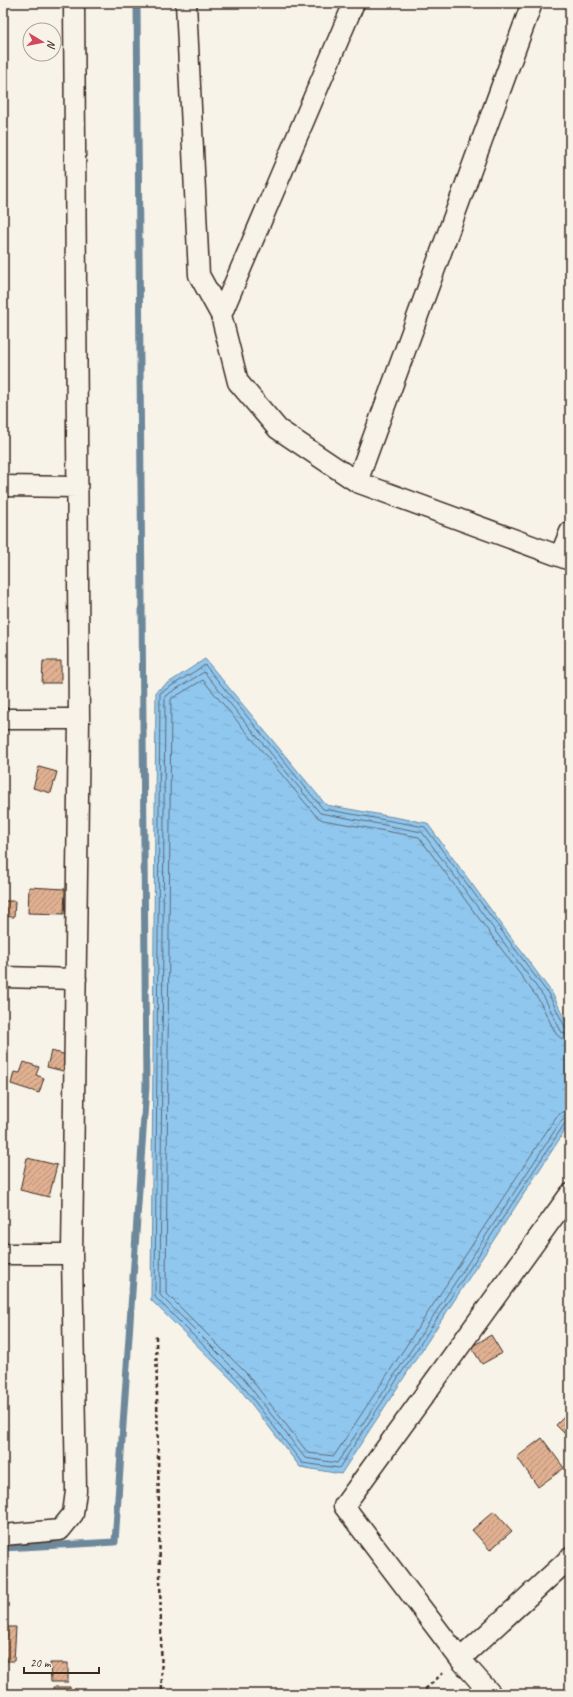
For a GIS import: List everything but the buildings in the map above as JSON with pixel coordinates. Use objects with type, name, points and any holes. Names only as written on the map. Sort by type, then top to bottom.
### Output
[{"type":"street","points":[[3,1535],[60,1530],[73,1514],[76,1490],[72,1254],[79,719],[74,3]]},
{"type":"street","points":[[186,3],[200,275],[221,315],[238,382],[278,429],[357,482],[565,558],[570,532]]},
{"type":"street","points":[[221,315],[354,3]]},
{"type":"street","points":[[357,482],[532,3]]},
{"type":"street","points":[[3,486],[78,487]]},
{"type":"street","points":[[3,719],[79,719]]},
{"type":"street","points":[[3,977],[76,979]]},
{"type":"street","points":[[491,1694],[460,1659],[344,1506],[570,1194]]},
{"type":"street","points":[[3,1254],[72,1254]]},
{"type":"street","points":[[460,1659],[570,1558]]},
{"type":"path","points":[[156,1336],[162,1694]]},
{"type":"path","points":[[420,1694],[460,1659]]},
{"type":"water","points":[[205,659],[326,805],[427,823],[552,993],[570,1029],[570,1123],[341,1474],[300,1467],[236,1384],[151,1300],[156,691]]},
{"type":"waterway","points":[[3,1548],[115,1542],[146,1087],[137,3]]}]
